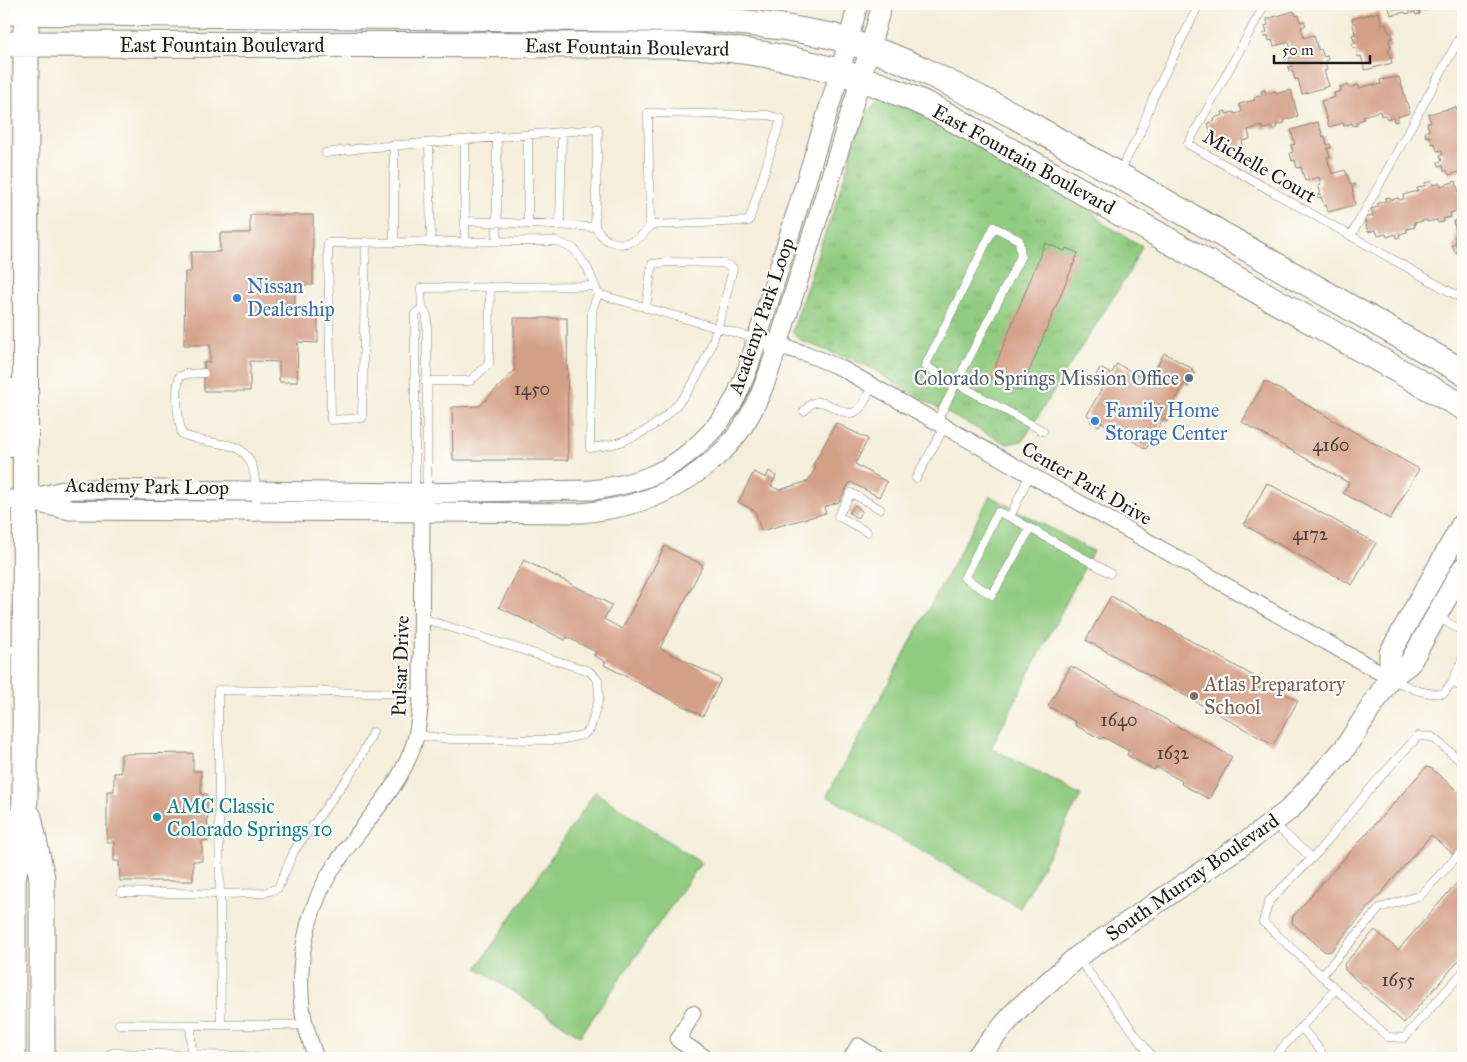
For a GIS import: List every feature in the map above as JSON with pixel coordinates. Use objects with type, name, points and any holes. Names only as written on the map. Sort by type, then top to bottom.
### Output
[{"type":"highway","name":"East Fountain Boulevard","points":[[19,9],[720,20],[782,27],[832,36],[921,69],[1015,116],[1463,372]]},
{"type":"highway","points":[[19,9],[15,44],[26,340],[15,500],[14,650],[25,801],[42,878],[42,1058]]},
{"type":"highway","name":"East Fountain Boulevard","points":[[15,44],[673,45],[737,49],[784,58],[851,76],[909,97],[975,131],[1463,407]]},
{"type":"highway","points":[[4,446],[26,340]]},
{"type":"highway","points":[[13,1058],[9,881],[25,801]]},
{"type":"main road","points":[[1390,678],[1390,653],[1463,522]]},
{"type":"main road","name":"South Murray Boulevard","points":[[976,1058],[1017,1010],[1077,956],[1272,823],[1303,795],[1344,748],[1390,678],[1410,663],[1463,568]]},
{"type":"street","name":"Academy Park Loop","points":[[858,4],[859,46]]},
{"type":"street","name":"Academy Park Loop","points":[[15,500],[70,510],[581,513],[631,505],[669,491],[724,450],[742,426],[757,401],[778,345],[859,46],[882,4]]},
{"type":"street","name":"Academy Park Loop","points":[[15,500],[72,489],[421,493],[592,490],[618,486],[658,473],[689,452],[722,419],[736,396],[748,368],[851,76]]},
{"type":"street","name":"Center Park Drive","points":[[757,339],[826,361],[872,385],[1390,678]]},
{"type":"street","name":"Pulsar Drive","points":[[316,1058],[305,1025],[301,989],[302,962],[309,922],[327,877],[406,761],[419,721],[421,694],[421,493]]},
{"type":"street","points":[[693,1013],[678,1040],[706,1058]]},
{"type":"street","points":[[851,1058],[858,1046],[877,1058]]},
{"type":"lane","points":[[1118,175],[1140,133],[1153,98],[1199,4]]},
{"type":"lane","name":"Michelle Court","points":[[1265,4],[1188,144],[1463,299]]},
{"type":"lane","points":[[1351,236],[1463,32]]},
{"type":"lane","points":[[465,221],[594,227],[608,241],[633,242],[646,234],[650,225],[648,113],[768,115],[781,119],[749,221],[650,225]]},
{"type":"lane","points":[[326,152],[598,129],[594,227]]},
{"type":"lane","points":[[560,225],[562,132]]},
{"type":"lane","points":[[528,135],[528,224]]},
{"type":"lane","points":[[497,137],[497,240]]},
{"type":"lane","points":[[465,140],[465,240]]},
{"type":"lane","points":[[429,143],[431,241]]},
{"type":"lane","points":[[394,145],[394,242]]},
{"type":"lane","points":[[916,478],[941,424],[956,384],[1021,256],[1019,240],[994,227],[925,366],[956,384],[1043,431]]},
{"type":"lane","points":[[366,242],[362,418],[331,420],[328,243],[366,242],[394,242],[465,240],[556,241],[574,249],[588,269],[596,290],[592,310],[590,448],[622,442],[659,424],[678,404],[697,378],[707,358],[718,328],[733,268],[722,263],[668,262],[652,264],[646,308]]},
{"type":"lane","points":[[421,493],[428,381],[428,315],[422,308],[421,288],[490,287],[596,290],[646,308],[757,339]]},
{"type":"lane","points":[[415,381],[470,381],[489,364],[490,287]]},
{"type":"lane","points":[[421,493],[415,381],[415,314],[422,308]]},
{"type":"lane","points":[[204,373],[185,374],[179,377],[176,396],[182,434],[208,443],[230,445],[241,449],[250,460],[255,473],[256,511]]},
{"type":"lane","points":[[804,411],[810,405],[819,402],[845,412],[854,412],[861,406],[872,385]]},
{"type":"lane","points":[[1010,517],[1030,474]]},
{"type":"lane","points":[[867,532],[838,516],[851,492],[880,509]]},
{"type":"lane","points":[[1030,529],[992,595],[964,578],[998,512],[1010,517],[1110,573]]},
{"type":"lane","points":[[1437,616],[1463,632]]},
{"type":"lane","points":[[416,735],[450,739],[559,740],[583,735],[590,729],[599,698],[598,680],[588,671],[421,618]]},
{"type":"lane","points":[[1390,678],[1415,690],[1435,694],[1444,693],[1452,682],[1463,658]]},
{"type":"lane","points":[[1452,682],[1463,688]]},
{"type":"lane","points":[[221,1025],[218,690],[421,694]]},
{"type":"lane","points":[[121,892],[264,893],[278,888],[294,851],[356,766],[373,732]]},
{"type":"lane","points":[[1463,763],[1432,737],[1418,736],[1374,784],[1312,858],[1269,901],[1263,922],[1388,1037],[1404,1038],[1463,972]]},
{"type":"lane","points":[[1272,823],[1312,858]]},
{"type":"lane","points":[[1321,976],[1380,908],[1421,895],[1463,850]]},
{"type":"lane","points":[[1077,956],[1153,1058]]},
{"type":"lane","points":[[1273,1058],[1336,990]]},
{"type":"lane","points":[[119,1024],[305,1025]]},
{"type":"lane","points":[[190,1056],[191,1025]]},
{"type":"lane","points":[[1301,1027],[1320,1050],[1323,1058]]},
{"type":"lane","points":[[105,1058],[113,1053],[245,1056],[257,1058]]},
{"type":"green space","points":[[883,96],[902,103],[1085,204],[1103,223],[1142,246],[1127,276],[1023,441],[1007,444],[932,405],[865,365],[802,341],[792,332],[833,213],[863,116]]},
{"type":"green space","points":[[990,496],[1093,551],[991,748],[1081,795],[1020,908],[827,796]]},
{"type":"green space","points":[[595,792],[701,863],[580,1036],[477,968]]},
{"type":"building","points":[[1388,4],[1430,4],[1427,5],[1428,9],[1419,11],[1420,14],[1416,15],[1415,12],[1406,14],[1405,12],[1391,15]]},
{"type":"building","points":[[1294,11],[1296,16],[1299,15],[1300,22],[1304,21],[1306,25],[1301,27],[1304,38],[1314,35],[1318,50],[1321,49],[1324,57],[1327,56],[1328,60],[1325,61],[1327,70],[1324,71],[1329,86],[1302,94],[1298,79],[1295,80],[1292,70],[1289,71],[1288,67],[1292,66],[1289,58],[1293,57],[1289,42],[1274,46],[1272,40],[1269,41],[1268,36],[1264,37],[1263,34],[1267,32],[1265,26],[1268,25],[1267,19]]},
{"type":"building","points":[[1379,12],[1382,25],[1386,24],[1393,38],[1389,39],[1391,48],[1388,48],[1392,63],[1365,70],[1361,56],[1358,57],[1356,48],[1353,48],[1352,44],[1355,43],[1352,35],[1355,34],[1352,19]]},
{"type":"building","points":[[1399,77],[1410,113],[1397,117],[1398,121],[1394,122],[1393,118],[1387,119],[1385,115],[1381,116],[1380,111],[1363,116],[1364,119],[1356,122],[1357,125],[1353,126],[1352,123],[1344,126],[1343,123],[1329,127],[1321,101],[1335,97],[1334,93],[1341,91],[1340,87],[1348,85],[1349,88],[1358,85],[1359,88],[1374,84],[1374,86],[1381,84],[1380,80]]},
{"type":"building","points":[[1265,90],[1266,94],[1276,91],[1276,94],[1291,90],[1298,116],[1284,120],[1285,123],[1276,125],[1277,128],[1273,130],[1272,127],[1263,129],[1262,126],[1248,130],[1250,139],[1242,141],[1243,144],[1225,150],[1224,147],[1215,149],[1208,123],[1215,121],[1214,118],[1223,115],[1222,112],[1226,111],[1226,114],[1234,112],[1235,114],[1242,112],[1239,104],[1255,100],[1254,97],[1262,95],[1261,91]]},
{"type":"building","points":[[1456,107],[1458,114],[1461,113],[1463,121],[1463,171],[1449,175],[1447,170],[1444,171],[1443,165],[1439,166],[1438,162],[1442,161],[1440,155],[1443,155],[1441,150],[1437,151],[1435,143],[1432,144],[1430,136],[1426,137],[1425,132],[1429,130],[1427,123],[1431,122],[1428,114]]},
{"type":"building","points":[[1318,122],[1327,145],[1330,144],[1331,148],[1327,148],[1330,157],[1327,157],[1332,174],[1345,170],[1351,185],[1355,184],[1352,187],[1355,205],[1328,212],[1321,197],[1318,198],[1317,195],[1321,194],[1318,185],[1321,184],[1319,177],[1305,181],[1301,167],[1297,168],[1295,160],[1292,161],[1290,153],[1293,152],[1291,145],[1295,144],[1291,130]]},
{"type":"building","points":[[1432,181],[1433,185],[1440,183],[1441,186],[1456,181],[1463,209],[1450,213],[1451,217],[1443,219],[1444,222],[1438,223],[1437,220],[1427,222],[1427,220],[1414,223],[1415,227],[1407,229],[1407,232],[1399,234],[1400,237],[1397,238],[1396,234],[1387,237],[1386,234],[1378,236],[1376,230],[1368,232],[1364,218],[1373,216],[1371,209],[1378,207],[1378,203],[1386,201],[1385,198],[1390,197],[1391,200],[1404,199],[1403,195],[1418,191],[1417,188]]},
{"type":"building","points":[[250,215],[313,215],[313,285],[295,285],[295,313],[318,313],[318,343],[298,342],[297,382],[279,382],[279,362],[250,361],[250,391],[204,391],[204,362],[210,362],[210,345],[184,345],[185,272],[191,272],[191,252],[220,252],[220,233],[250,233]]},
{"type":"building","points":[[1463,219],[1463,259],[1460,260],[1452,245],[1456,244],[1454,236],[1457,235],[1453,221]]},
{"type":"building","points":[[1045,243],[1065,251],[1066,248],[1078,253],[1021,391],[990,379]]},
{"type":"building","points":[[514,318],[567,318],[568,460],[453,460],[452,407],[480,406],[514,371]]},
{"type":"building","points":[[1164,353],[1193,369],[1191,371],[1195,373],[1188,386],[1185,383],[1169,411],[1172,413],[1167,422],[1163,419],[1154,435],[1158,438],[1153,447],[1149,444],[1146,449],[1119,433],[1117,436],[1107,431],[1110,427],[1101,422],[1099,426],[1090,422],[1092,418],[1087,415],[1103,386],[1093,381],[1100,368],[1111,374],[1117,364],[1149,381]]},
{"type":"building","points":[[1265,381],[1419,469],[1390,519],[1343,493],[1349,483],[1242,422]]},
{"type":"building","points":[[836,423],[868,439],[855,464],[887,482],[879,497],[850,482],[839,502],[824,507],[826,513],[761,531],[755,511],[738,502],[754,472],[766,478],[769,471],[776,476],[771,486],[779,490],[808,481],[816,467],[813,465]]},
{"type":"building","points":[[1267,483],[1376,543],[1352,585],[1244,525]]},
{"type":"building","points":[[855,505],[862,511],[857,518],[849,513]]},
{"type":"building","points":[[665,546],[703,565],[660,648],[721,679],[703,716],[604,665],[606,662],[594,656],[596,652],[567,637],[565,640],[499,607],[524,560],[612,605],[604,619],[622,629]]},
{"type":"building","points":[[1111,596],[1298,701],[1273,745],[1086,640]]},
{"type":"building","points":[[1071,666],[1232,757],[1209,799],[1181,784],[1182,781],[1156,767],[1154,770],[1127,755],[1129,751],[1075,725],[1076,722],[1048,706]]},
{"type":"building","name":"AMC Classic Colorado Springs 10","points":[[193,753],[193,771],[201,771],[201,794],[207,794],[208,841],[202,841],[202,861],[193,861],[193,881],[120,881],[119,861],[114,861],[114,842],[107,842],[107,791],[114,791],[114,773],[121,773],[121,754]]},
{"type":"building","points":[[1426,767],[1431,768],[1463,796],[1463,845],[1454,855],[1431,835],[1331,951],[1324,951],[1292,923],[1293,916]]},
{"type":"building","points":[[1463,876],[1463,956],[1404,1023],[1345,970],[1344,964],[1375,930],[1398,950]]},
{"type":"place","name":"Nissan Dealership","points":[[237,298]]},
{"type":"place","name":"Colorado Springs Mission Office","points":[[1189,378]]},
{"type":"place","name":"Family Home Storage Center","points":[[1095,421]]},
{"type":"place","name":"Atlas Preparatory School","points":[[1194,696]]},
{"type":"place","name":"AMC Classic Colorado Springs 10","points":[[157,817]]}]
